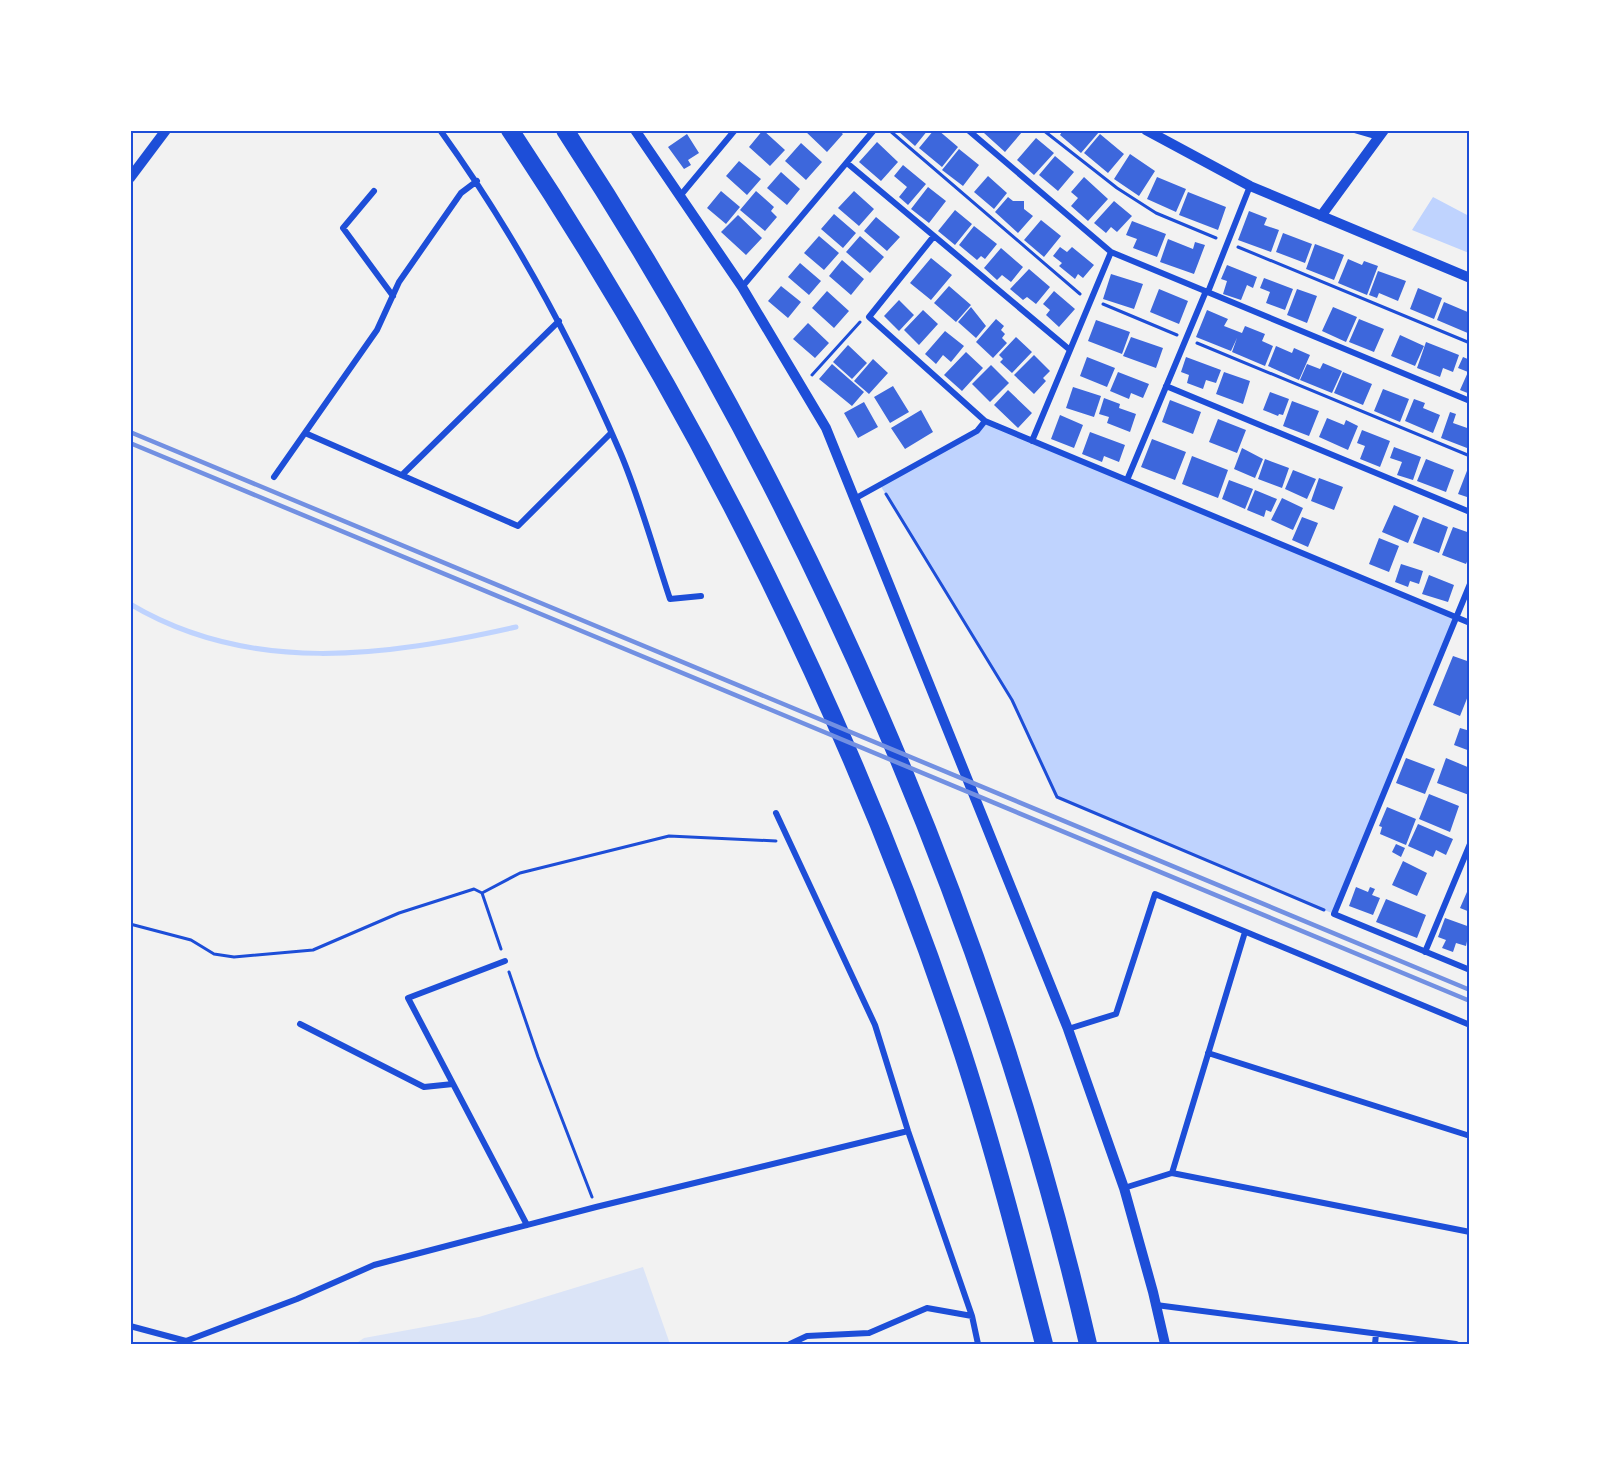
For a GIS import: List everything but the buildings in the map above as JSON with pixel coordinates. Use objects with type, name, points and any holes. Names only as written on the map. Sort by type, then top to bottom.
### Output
[{"type":"highway","points":[[510,130],[613,295],[684,415],[748,537],[852,763],[912,910],[963,1054],[1006,1200],[1044,1344]]},
{"type":"highway","points":[[566,130],[672,303],[806,552],[912,792],[954,897],[1004,1041],[1048,1185],[1088,1344]]},
{"type":"street","points":[[130,178],[166,130]]},
{"type":"street","points":[[441,130],[477,181],[559,321],[621,453],[670,599],[701,596]]},
{"type":"street","points":[[635,130],[742,287],[826,428],[956,746],[1068,1029],[1124,1188],[1165,1344]]},
{"type":"street","points":[[680,196],[735,130]]},
{"type":"street","points":[[742,287],[874,130]]},
{"type":"street","points":[[968,130],[1111,252],[1470,401]]},
{"type":"street","points":[[1146,130],[1159,134],[1250,186],[1470,278]]},
{"type":"street","points":[[1321,216],[1381,134],[1355,130]]},
{"type":"street","points":[[847,163],[1070,350]]},
{"type":"street","points":[[274,477],[377,330],[399,282],[461,193],[477,181]]},
{"type":"street","points":[[1127,480],[1250,186]]},
{"type":"street","points":[[374,191],[343,228],[393,296]]},
{"type":"street","points":[[934,236],[869,317],[985,421],[1470,623]]},
{"type":"street","points":[[1032,441],[1111,252]]},
{"type":"street","points":[[402,476],[559,321]]},
{"type":"street","points":[[1166,386],[1470,512]]},
{"type":"street","points":[[856,498],[976,431],[985,421]]},
{"type":"street","points":[[305,433],[518,526],[611,433]]},
{"type":"street","points":[[1470,584],[1334,914],[1470,970]]},
{"type":"street","points":[[776,813],[875,1025],[908,1131],[972,1316],[978,1344]]},
{"type":"street","points":[[1425,952],[1467,856],[1470,844]]},
{"type":"street","points":[[1068,1029],[1116,1014],[1155,894],[1470,1025]]},
{"type":"street","points":[[1172,1173],[1245,932]]},
{"type":"street","points":[[505,961],[408,998],[527,1225]]},
{"type":"street","points":[[300,1024],[424,1087],[453,1084]]},
{"type":"street","points":[[1208,1053],[1470,1136]]},
{"type":"street","points":[[130,1326],[186,1341],[297,1299],[374,1265],[908,1131]]},
{"type":"street","points":[[1124,1188],[1172,1173],[1470,1232]]},
{"type":"street","points":[[1156,1305],[1456,1344]]},
{"type":"street","points":[[790,1344],[807,1336],[868,1333],[927,1308],[972,1316]]},
{"type":"street","points":[[1375,1344],[1376,1334]]},
{"type":"path","points":[[889,130],[1083,296],[1470,456]]},
{"type":"path","points":[[1044,130],[1117,188],[1156,213],[1470,343]]},
{"type":"path","points":[[802,386],[866,314],[869,317]]},
{"type":"path","points":[[880,485],[1012,700],[1057,797],[1334,914]]},
{"type":"path","points":[[482,893],[520,873],[669,836],[790,842]]},
{"type":"shaded area","points":[[643,1267],[670,1344],[355,1344],[364,1338],[479,1317]]},
{"type":"water","points":[[1433,197],[1469,216],[1469,253],[1412,230]]},
{"type":"water","points":[[985,421],[1456,617],[1334,914],[1057,797],[1012,700],[880,485],[976,431]]},
{"type":"waterway","points":[[130,604],[176,627],[223,642],[271,651],[320,653],[369,651],[418,646],[516,627]]},
{"type":"railway","points":[[130,432],[1470,990]]},
{"type":"railway","points":[[130,443],[1470,1001]]}]
